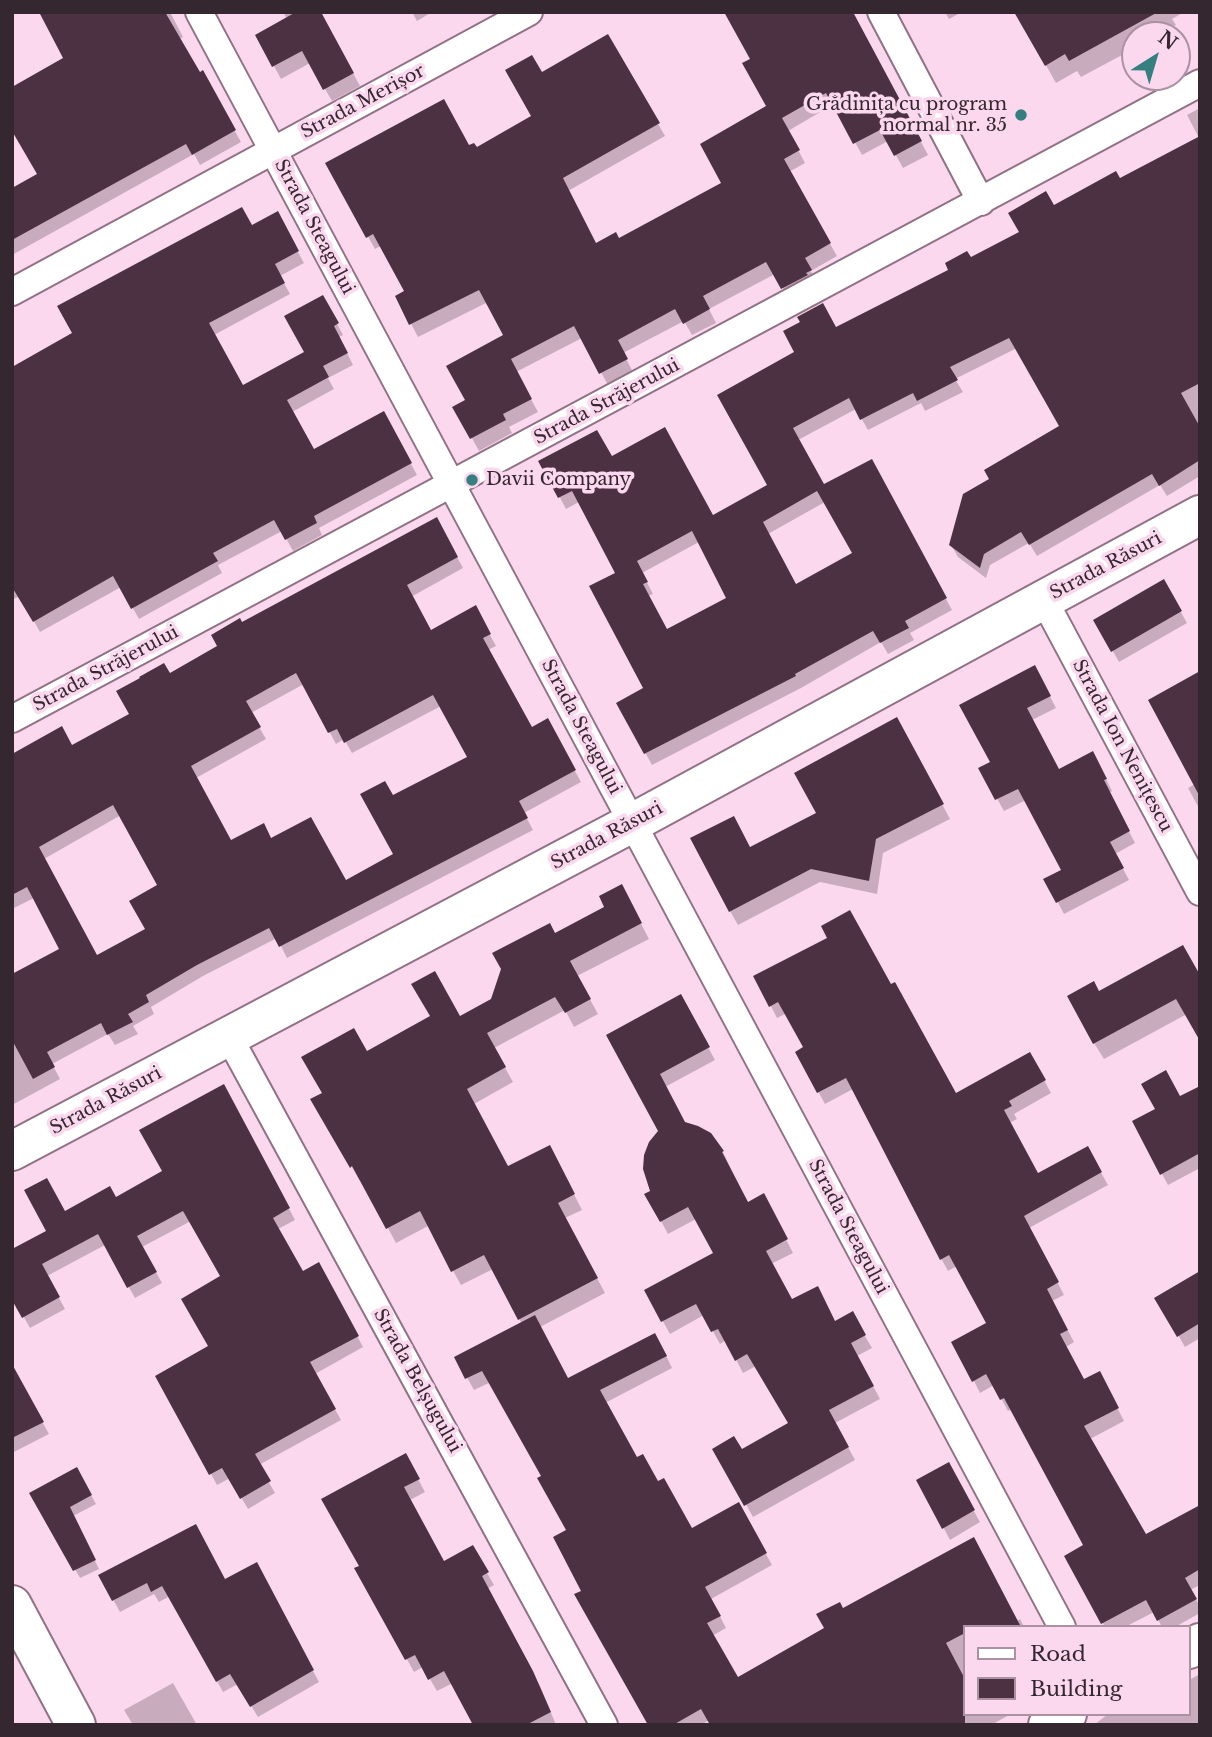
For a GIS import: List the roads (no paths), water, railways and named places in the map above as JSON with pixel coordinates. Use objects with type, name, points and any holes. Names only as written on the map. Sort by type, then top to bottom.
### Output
[{"type":"street","name":"Strada Steagului","points":[[199,12],[1061,1625]]},
{"type":"street","name":"Strada Merișor","points":[[12,292],[529,12]]},
{"type":"street","points":[[881,12],[981,202]]},
{"type":"street","name":"Strada Străjerului","points":[[12,719],[1200,83]]},
{"type":"street","name":"Strada Răsuri","points":[[12,1151],[632,822],[1200,515]]},
{"type":"street","name":"Strada Ion Nenițescu","points":[[1044,600],[1200,892]]},
{"type":"street","name":"Strada Belșugului","points":[[229,1037],[604,1725]]},
{"type":"street","points":[[12,1605],[76,1725]]},
{"type":"street","points":[[1048,1725],[1064,1716]]},
{"type":"place","name":"Grădinița cu program normal nr. 35","points":[[1021,115]]},
{"type":"place","name":"Davii Company","points":[[472,480]]}]
